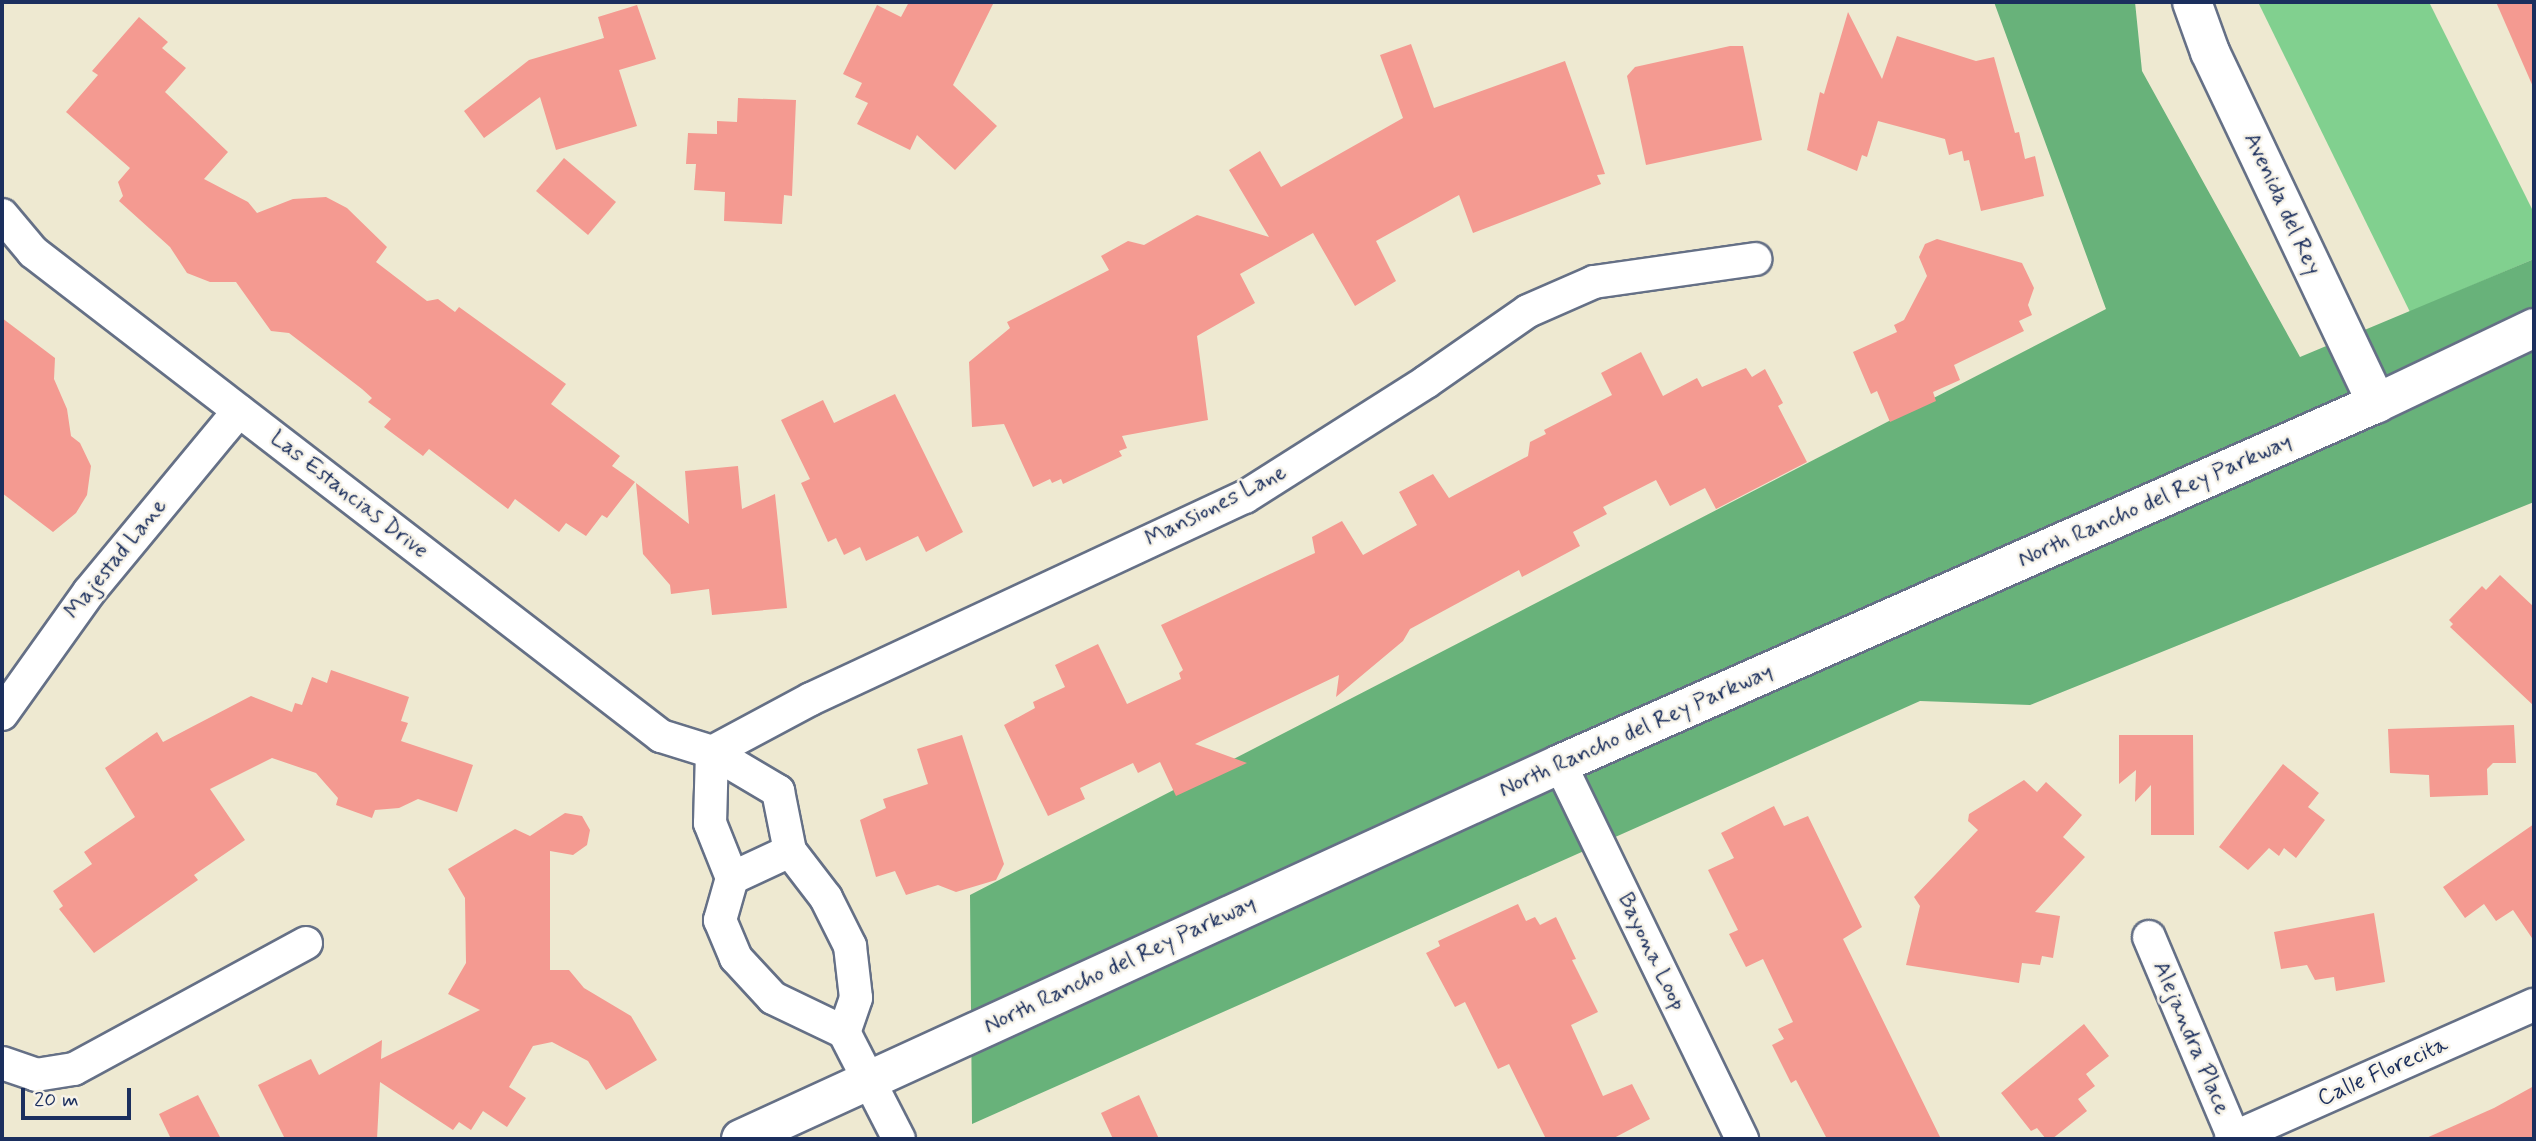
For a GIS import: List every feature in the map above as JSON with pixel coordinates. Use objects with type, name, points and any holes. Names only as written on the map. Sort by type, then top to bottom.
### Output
[{"type":"street","name":"Avenida del Rey","points":[[2192,2],[2210,52],[2377,403]]},
{"type":"street","name":"Las Estancias Drive","points":[[2,215],[33,252],[661,736],[712,752],[778,791],[790,852],[826,898],[850,946],[856,998],[844,1032]]},
{"type":"street","name":"Mansiones Lane","points":[[712,752],[811,699],[1245,497],[1426,382],[1528,311],[1594,282],[1755,259]]},
{"type":"street","name":"North Rancho del Rey Parkway","points":[[741,1139],[1560,764],[2377,403],[2534,328]]},
{"type":"street","name":"Majestad Lane","points":[[2,714],[89,592],[239,411]]},
{"type":"street","points":[[712,752],[710,823],[732,878],[720,920],[736,958],[773,998],[844,1032],[899,1139]]},
{"type":"street","name":"Bayona Loop","points":[[1560,764],[1742,1139]]},
{"type":"street","points":[[732,878],[790,852]]},
{"type":"street","name":"Alejandra Place","points":[[2149,937],[2233,1139]]},
{"type":"street","points":[[2,1063],[36,1075],[74,1069],[306,943]]},
{"type":"street","name":"Calle Florecita","points":[[2233,1139],[2534,1005]]},
{"type":"green space","points":[[1994,2],[2135,2],[2142,71],[2300,357],[2534,259],[2534,502],[2030,705],[1920,701],[972,1124],[970,895],[2106,309]]},
{"type":"green space","points":[[2258,2],[2429,2],[2534,213],[2534,259],[2410,312]]},
{"type":"building","points":[[909,2],[994,2],[953,85],[997,126],[955,170],[917,135],[910,150],[857,124],[868,103],[855,97],[862,83],[843,74],[877,5],[901,17]]},
{"type":"building","points":[[2496,2],[2534,2],[2534,89]]},
{"type":"building","points":[[637,5],[656,59],[619,70],[637,126],[556,150],[540,97],[484,138],[464,111],[529,60],[604,38],[598,17]]},
{"type":"building","points":[[1848,12],[1882,79],[1897,36],[1976,61],[1994,57],[2015,133],[2019,132],[2025,159],[2035,156],[2044,196],[1981,211],[1969,160],[1964,161],[1962,151],[1949,155],[1945,139],[1878,121],[1867,157],[1862,155],[1857,171],[1807,150],[1820,92],[1824,94]]},
{"type":"building","points":[[139,17],[168,42],[162,48],[186,68],[165,92],[228,152],[204,179],[248,202],[257,213],[293,199],[326,197],[347,208],[387,247],[376,262],[427,301],[438,299],[455,312],[459,307],[566,384],[551,404],[620,456],[612,466],[635,482],[607,518],[602,515],[586,536],[566,523],[559,532],[515,499],[508,509],[429,449],[423,456],[384,427],[391,419],[368,402],[372,398],[362,389],[289,333],[271,331],[236,282],[210,282],[187,273],[170,247],[119,201],[123,196],[118,182],[130,168],[66,112],[98,75],[92,71]]},
{"type":"building","points":[[1411,44],[1434,108],[1565,61],[1605,174],[1597,175],[1601,184],[1473,233],[1459,195],[1376,241],[1396,281],[1355,306],[1313,233],[1240,274],[1255,303],[1197,336],[1208,420],[1122,436],[1127,448],[1119,451],[1122,456],[1063,484],[1061,479],[1052,483],[1050,479],[1033,487],[1004,424],[972,427],[969,362],[1010,328],[1007,322],[1109,270],[1101,256],[1128,241],[1144,245],[1197,215],[1269,237],[1229,170],[1260,151],[1281,187],[1403,118],[1380,55]]},
{"type":"building","points":[[1730,46],[1743,46],[1762,140],[1646,165],[1627,76],[1635,67]]},
{"type":"building","points":[[738,98],[796,100],[792,196],[784,195],[782,224],[724,221],[725,192],[694,190],[696,164],[686,164],[688,133],[717,134],[717,121],[737,122]]},
{"type":"building","points":[[564,158],[616,202],[588,235],[536,191]]},
{"type":"building","points":[[1937,239],[2022,263],[2034,288],[2028,305],[2032,315],[2019,321],[2024,331],[1954,365],[1960,380],[1933,392],[1936,401],[1890,422],[1877,391],[1871,394],[1853,352],[1897,332],[1894,325],[1904,320],[1927,276],[1919,257],[1925,244]]},
{"type":"building","points":[[2,318],[55,358],[54,379],[67,409],[71,436],[80,443],[91,466],[87,495],[76,513],[53,532],[2,493]]},
{"type":"building","points":[[1641,352],[1663,396],[1697,378],[1702,387],[1746,368],[1752,377],[1765,369],[1783,403],[1778,406],[1807,462],[1716,509],[1705,488],[1670,506],[1656,480],[1603,507],[1607,514],[1573,532],[1580,546],[1522,577],[1519,570],[1410,629],[1403,641],[1336,697],[1339,675],[1195,744],[1247,763],[1176,796],[1160,762],[1138,773],[1133,763],[1080,788],[1085,799],[1048,816],[1004,725],[1035,708],[1033,702],[1065,687],[1055,665],[1098,644],[1127,704],[1181,679],[1179,673],[1183,670],[1161,625],[1315,553],[1312,537],[1342,521],[1363,555],[1417,525],[1399,492],[1433,474],[1449,498],[1528,456],[1530,442],[1546,434],[1544,430],[1612,395],[1601,373]]},
{"type":"building","points":[[895,394],[963,532],[926,552],[918,536],[866,561],[860,547],[844,555],[836,538],[828,542],[801,483],[810,479],[781,420],[823,400],[834,423]]},
{"type":"building","points":[[738,466],[742,509],[775,494],[787,608],[712,615],[709,589],[671,594],[670,585],[643,554],[636,483],[689,524],[685,471]]},
{"type":"building","points":[[2500,575],[2534,607],[2534,706],[2450,627],[2453,624],[2449,620],[2482,586],[2486,590]]},
{"type":"building","points":[[331,670],[409,697],[401,721],[408,723],[401,741],[473,765],[457,812],[418,799],[399,808],[375,810],[372,818],[336,805],[338,798],[316,773],[272,758],[210,789],[245,840],[194,875],[198,880],[94,953],[59,909],[63,906],[53,891],[92,864],[84,852],[135,817],[105,768],[157,732],[163,742],[251,696],[292,712],[295,703],[302,705],[312,677],[327,683]]},
{"type":"building","points":[[2514,725],[2516,763],[2493,763],[2487,769],[2488,795],[2430,797],[2429,775],[2390,773],[2388,729]]},
{"type":"building","points":[[962,735],[1004,864],[996,880],[956,892],[938,885],[906,895],[895,871],[876,877],[860,820],[886,808],[883,799],[928,784],[917,749]]},
{"type":"building","points":[[2119,735],[2193,735],[2194,835],[2151,835],[2151,785],[2135,802],[2136,770],[2119,784]]},
{"type":"building","points":[[2283,764],[2319,793],[2308,807],[2325,820],[2296,858],[2284,848],[2279,856],[2269,848],[2248,870],[2219,847]]},
{"type":"building","points":[[2024,780],[2037,792],[2046,782],[2082,815],[2063,837],[2085,857],[2035,912],[2060,916],[2053,958],[2042,956],[2040,965],[2022,963],[2019,983],[1906,965],[1920,906],[1914,897],[1978,830],[1968,821],[1969,814]]},
{"type":"building","points":[[1774,806],[1784,826],[1808,816],[1862,927],[1843,939],[1941,1139],[1827,1139],[1796,1080],[1791,1083],[1772,1045],[1784,1039],[1778,1029],[1793,1022],[1763,959],[1746,967],[1729,934],[1738,930],[1708,870],[1734,858],[1721,833]]},
{"type":"building","points":[[565,813],[582,816],[590,830],[587,845],[573,855],[550,851],[550,970],[569,970],[584,988],[631,1016],[657,1060],[606,1090],[588,1061],[552,1042],[533,1046],[509,1087],[526,1098],[507,1127],[483,1111],[471,1130],[459,1122],[453,1130],[380,1082],[377,1139],[285,1139],[258,1085],[311,1059],[319,1075],[382,1040],[381,1059],[480,1010],[448,994],[466,963],[465,898],[448,869],[515,829],[530,836]]},
{"type":"building","points":[[2534,824],[2534,941],[2513,910],[2496,921],[2484,904],[2465,918],[2443,887]]},
{"type":"building","points":[[1518,904],[1526,921],[1535,917],[1540,925],[1556,917],[1576,959],[1572,960],[1598,1012],[1571,1025],[1603,1096],[1632,1084],[1650,1119],[1612,1139],[1546,1139],[1509,1064],[1498,1069],[1465,1002],[1455,1007],[1426,953],[1440,946],[1438,941]]},
{"type":"building","points":[[2374,913],[2385,982],[2336,991],[2334,977],[2315,980],[2307,965],[2281,969],[2274,932]]},
{"type":"building","points":[[2084,1024],[2109,1056],[2086,1074],[2095,1086],[2078,1099],[2087,1111],[2052,1139],[2046,1139],[2037,1128],[2031,1131],[2001,1093]]},
{"type":"building","points":[[2534,1086],[2534,1139],[2424,1139],[2494,1108]]},
{"type":"building","points":[[198,1095],[221,1139],[171,1139],[159,1114]]},
{"type":"building","points":[[1139,1095],[1159,1139],[1113,1139],[1101,1113]]}]
